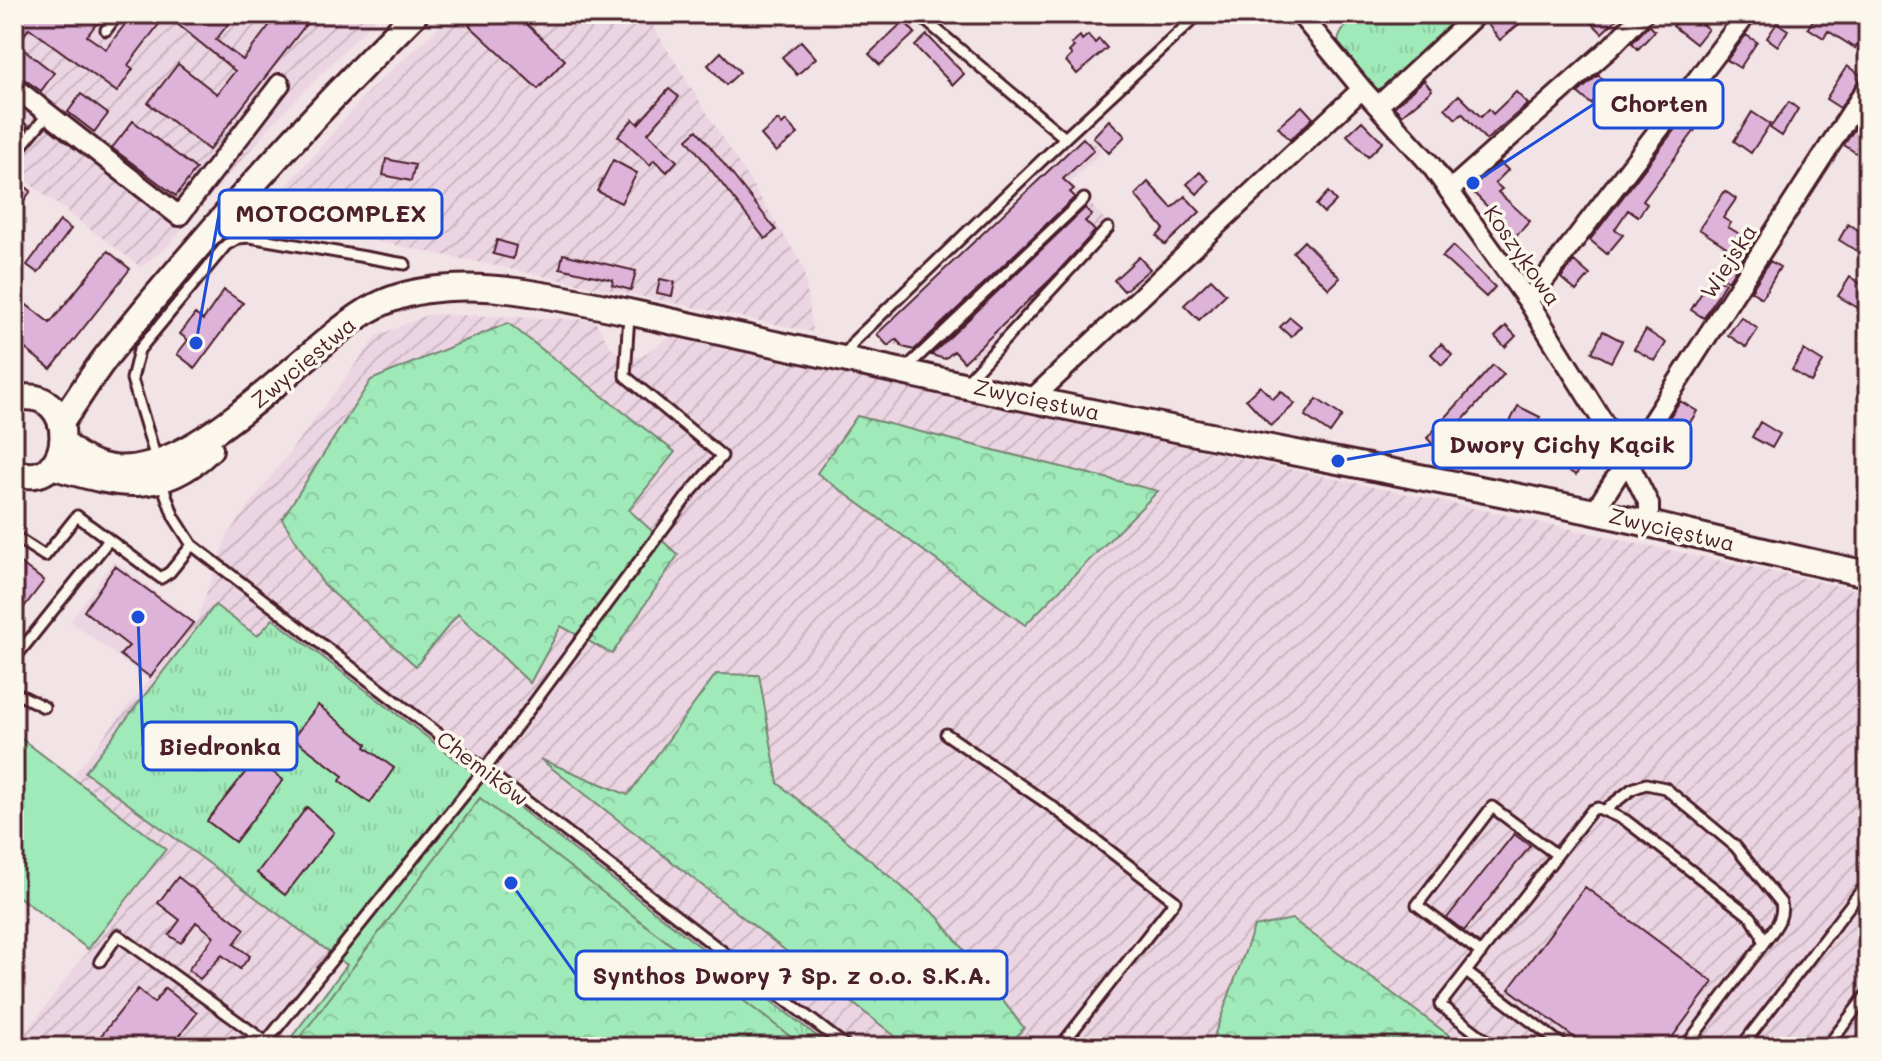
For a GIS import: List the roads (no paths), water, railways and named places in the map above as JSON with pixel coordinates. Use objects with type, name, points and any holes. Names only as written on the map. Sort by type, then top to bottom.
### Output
[{"type":"street","points":[[15,397],[44,402],[69,388],[107,355],[303,127],[415,14]]},
{"type":"street","name":"Koszykowa","points":[[1300,14],[1430,164],[1528,301],[1628,462],[1649,504],[1649,524]]},
{"type":"street","points":[[1379,105],[1477,14]]},
{"type":"street","points":[[1449,191],[1610,48],[1643,14]]},
{"type":"street","points":[[1528,301],[1747,14]]},
{"type":"street","points":[[14,87],[179,216],[280,84]]},
{"type":"street","name":"Wiejska","points":[[1628,462],[1868,86]]},
{"type":"street","points":[[1032,399],[1362,89]]},
{"type":"street","name":"Zwycięstwa","points":[[51,466],[110,483],[159,471],[184,450],[240,414],[325,340],[380,303],[449,287],[486,287],[629,313],[901,372],[1594,512],[1868,574]]},
{"type":"street","points":[[17,477],[39,473],[51,466],[62,433],[107,355]]},
{"type":"street","name":"Zwycięstwa","points":[[44,402],[57,414],[62,433],[84,459],[109,467],[159,471]]},
{"type":"street","points":[[1594,512],[1628,462]]},
{"type":"lane","points":[[106,30],[118,14]]},
{"type":"lane","points":[[918,14],[1065,138]]},
{"type":"lane","points":[[843,358],[855,340],[1199,14]]},
{"type":"lane","points":[[14,155],[48,114]]},
{"type":"lane","points":[[901,372],[1084,199]]},
{"type":"lane","points":[[964,384],[1108,228]]},
{"type":"lane","name":"Chemików","points":[[405,264],[250,237],[238,238],[226,245],[147,339],[136,358],[132,379],[174,517],[192,545],[847,1047]]},
{"type":"lane","points":[[100,961],[118,935],[264,1045],[485,769],[689,494],[722,456],[625,376],[629,313]]},
{"type":"lane","points":[[14,536],[45,556],[77,516],[161,578],[170,572],[192,545]]},
{"type":"lane","points":[[14,659],[109,540]]},
{"type":"lane","points":[[14,692],[44,707]]},
{"type":"lane","points":[[946,734],[1054,808],[1175,901],[1060,1047]]},
{"type":"lane","points":[[1605,810],[1632,789],[1646,784],[1665,788],[1735,846],[1781,903],[1783,911],[1779,921],[1685,1047]]},
{"type":"lane","points":[[1481,953],[1417,905],[1492,807],[1557,855]]},
{"type":"lane","points":[[1495,1047],[1440,1005],[1592,810],[1605,810],[1625,820],[1751,917],[1762,935],[1763,944]]},
{"type":"lane","points":[[1741,1047],[1861,891],[1868,897]]},
{"type":"lane","points":[[1466,972],[1565,1047]]},
{"type":"lane","points":[[1827,1047],[1868,993]]},
{"type":"railway","points":[[1861,875],[1868,880]]},
{"type":"place","name":"Chorten","points":[[1473,183]]},
{"type":"place","name":"MOTOCOMPLEX","points":[[196,343]]},
{"type":"place","name":"Dwory Cichy Kącik","points":[[1338,461]]},
{"type":"place","name":"Biedronka","points":[[138,617]]},
{"type":"place","name":"Synthos Dwory 7 Sp. z o.o. S.K.A.","points":[[511,883]]}]
